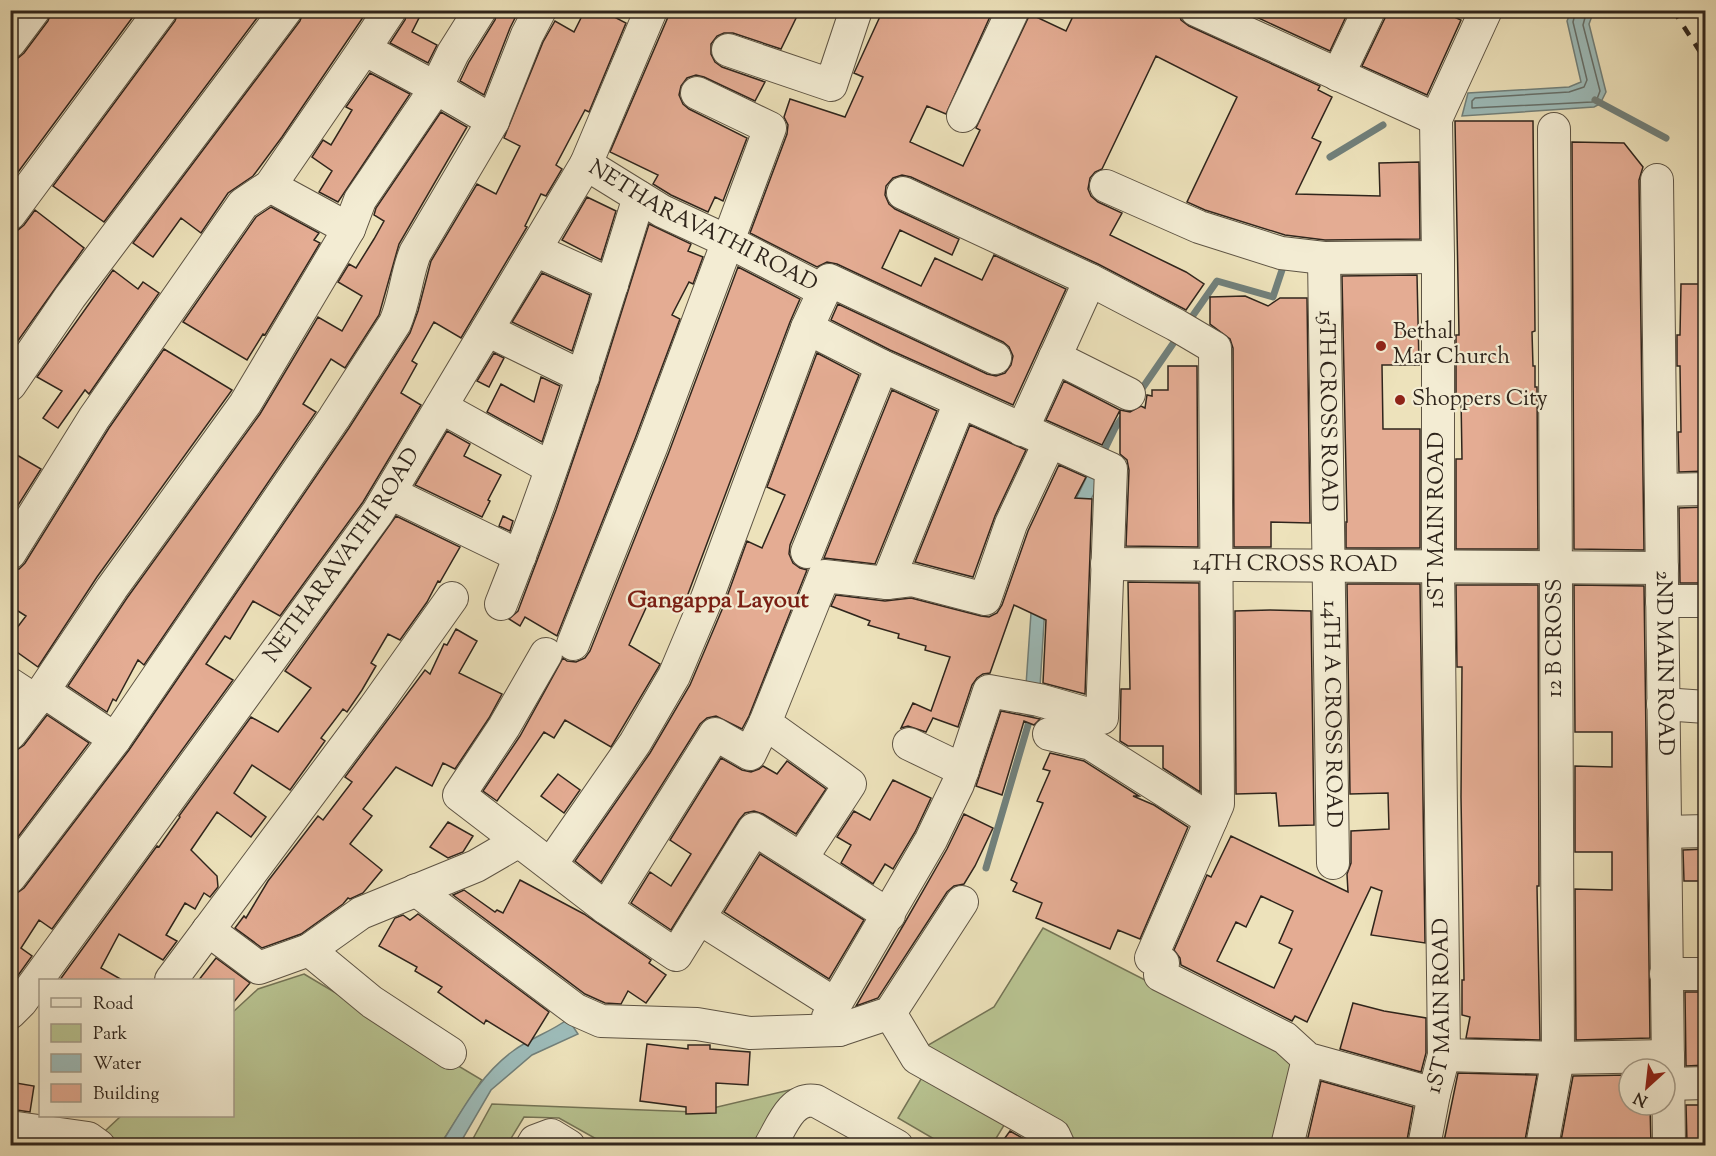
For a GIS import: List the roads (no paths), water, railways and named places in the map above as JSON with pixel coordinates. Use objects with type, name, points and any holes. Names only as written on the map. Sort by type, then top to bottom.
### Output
[{"type":"street","points":[[10,42],[34,10]]},
{"type":"street","points":[[10,214],[161,10]]},
{"type":"street","points":[[10,385],[70,297],[286,10]]},
{"type":"street","points":[[10,552],[94,418],[243,204],[270,186],[390,10]]},
{"type":"street","points":[[10,734],[30,692],[112,588],[245,404],[349,229],[360,200],[436,87],[453,53],[480,10]]},
{"type":"street","points":[[10,877],[115,739],[334,418],[395,322],[402,306],[409,268],[415,253],[493,121],[527,35],[540,10]]},
{"type":"street","points":[[586,164],[651,10]]},
{"type":"street","points":[[728,50],[831,85],[856,10]]},
{"type":"street","points":[[963,116],[1013,10]]},
{"type":"street","points":[[1196,10],[1245,21],[1338,75],[1436,119],[1486,10]]},
{"type":"street","points":[[1338,75],[1369,10]]},
{"type":"street","points":[[364,49],[436,87],[493,121]]},
{"type":"street","points":[[697,93],[770,129],[652,445],[560,649],[459,795],[606,908],[676,955],[754,829],[888,915]]},
{"type":"street","name":"1ST MAIN ROAD","points":[[1424,1146],[1444,1055],[1438,566],[1436,119]]},
{"type":"street","name":"12 B CROSS","points":[[1542,1146],[1558,1058],[1554,129]]},
{"type":"street","name":"NETHARAVATHI ROAD","points":[[46,979],[371,522],[586,164],[662,211],[727,241],[824,291],[807,328],[882,366],[1101,465],[1107,564],[1102,718],[989,691],[963,770],[931,840],[888,915],[837,1017]]},
{"type":"street","name":"2ND MAIN ROAD","points":[[1657,180],[1668,1057]]},
{"type":"street","points":[[270,186],[349,229]]},
{"type":"street","points":[[1106,186],[1199,227],[1281,253],[1324,258],[1438,257]]},
{"type":"street","points":[[903,193],[1090,280],[1215,348],[1217,565],[1215,812],[1151,958],[1163,963],[1160,975],[1285,1038],[1308,1059],[1434,1094]]},
{"type":"street","points":[[501,604],[583,377],[639,197]]},
{"type":"street","points":[[535,250],[612,285]]},
{"type":"street","name":"15TH CROSS ROAD","points":[[1324,258],[1330,566]]},
{"type":"street","points":[[824,291],[829,280],[995,358]]},
{"type":"street","points":[[606,908],[715,734],[750,754],[765,723],[824,576],[887,583],[912,580],[985,599],[1011,524],[1055,357],[1090,280]]},
{"type":"street","points":[[551,864],[635,743],[674,676],[707,598],[807,328]]},
{"type":"street","points":[[487,330],[583,377]]},
{"type":"street","points":[[1055,357],[1130,394]]},
{"type":"street","points":[[807,552],[882,366]]},
{"type":"street","points":[[887,583],[960,402]]},
{"type":"street","points":[[441,407],[551,468]]},
{"type":"street","points":[[1661,490],[1706,489]]},
{"type":"street","points":[[390,493],[520,556]]},
{"type":"street","name":"14TH CROSS ROAD","points":[[1107,564],[1662,568]]},
{"type":"street","name":"14TH A CROSS ROAD","points":[[1330,566],[1333,863]]},
{"type":"street","points":[[172,979],[374,708],[452,598]]},
{"type":"street","points":[[1662,601],[1706,601]]},
{"type":"street","points":[[30,692],[115,739]]},
{"type":"street","points":[[1664,704],[1706,707]]},
{"type":"street","points":[[765,723],[850,784],[801,859]]},
{"type":"street","points":[[1049,734],[1091,744],[1215,812]]},
{"type":"street","points":[[909,744],[963,770]]},
{"type":"street","points":[[1665,832],[1706,831]]},
{"type":"street","points":[[208,930],[259,969],[309,950],[361,913],[476,866],[519,841]]},
{"type":"street","points":[[416,890],[576,1010],[601,1021],[697,1023],[750,1033],[837,1017],[890,1013]]},
{"type":"street","points":[[890,1013],[962,902]]},
{"type":"street","points":[[699,918],[837,1017]]},
{"type":"street","points":[[309,950],[372,1002],[450,1053]]},
{"type":"street","points":[[1666,974],[1706,974]]},
{"type":"street","name":"NETHARAVATHI ROAD","points":[[24,1010],[39,989]]},
{"type":"street","points":[[890,1013],[917,1058],[1053,1142]]},
{"type":"street","points":[[1444,1055],[1558,1058],[1617,1064]]},
{"type":"street","points":[[1287,1146],[1308,1059]]},
{"type":"street","points":[[1677,1073],[1706,1083]]},
{"type":"street","points":[[770,1146],[796,1105],[809,1100],[816,1101],[897,1146]]},
{"type":"street","name":"2ND MAIN ROAD","points":[[1669,1117],[1669,1146]]},
{"type":"street","points":[[790,1146],[803,1123],[812,1120],[858,1146]]},
{"type":"street","points":[[10,1127],[88,1138],[99,1146]]},
{"type":"street","points":[[532,1146],[535,1141],[552,1135],[569,1146]]},
{"type":"water","points":[[1571,11],[1600,11],[1592,16],[1589,24],[1606,92],[1600,104],[1594,107],[1462,116],[1468,93],[1569,87],[1581,82],[1567,21]]},
{"type":"water","points":[[1088,474],[1101,481],[1074,530],[1045,606],[1040,687],[1026,685],[1031,613],[1040,574]]},
{"type":"water","points":[[568,1019],[578,1034],[532,1055],[491,1090],[459,1145],[440,1146],[472,1095],[501,1061],[520,1046]]},
{"type":"waterway","points":[[1595,100],[1666,138]]},
{"type":"waterway","points":[[1330,157],[1383,125]]},
{"type":"waterway","points":[[1189,321],[1217,281],[1273,297],[1283,267]]},
{"type":"waterway","points":[[1139,393],[1179,335]]},
{"type":"waterway","points":[[1101,457],[1115,428],[1133,402]]},
{"type":"waterway","points":[[986,868],[1033,708]]},
{"type":"railway","points":[[1673,10],[1706,61]]},
{"type":"place","name":"Bethal Mar Church","points":[[1381,346]]},
{"type":"place","name":"Shoppers City","points":[[1400,400]]},
{"type":"district","name":"Gangappa Layout","points":[[718,601]]}]
